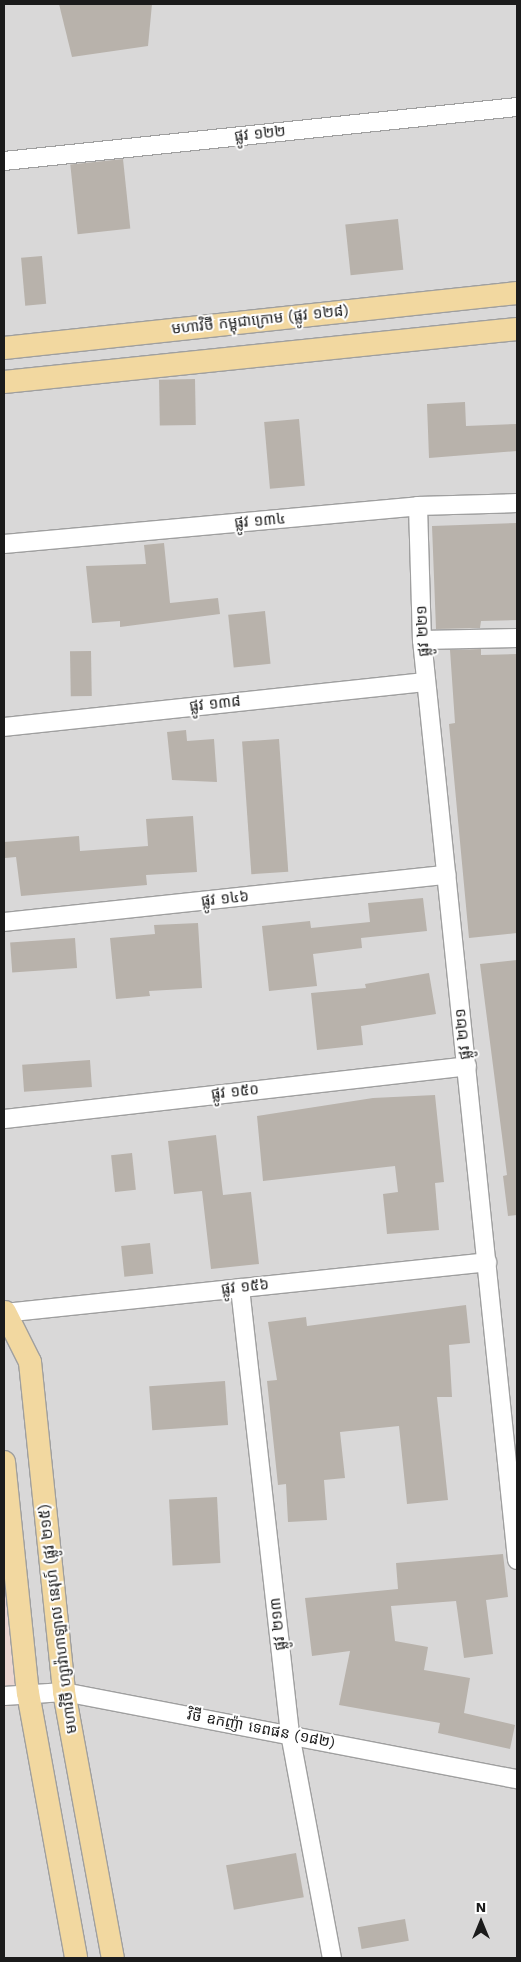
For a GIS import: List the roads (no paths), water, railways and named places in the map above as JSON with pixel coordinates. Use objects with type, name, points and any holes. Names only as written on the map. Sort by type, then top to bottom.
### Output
[{"type":"main road","name":"មហាវិថី កម្ពុជាក្រោម (ផ្លូវ ១២៨)","points":[[4,348],[517,293]]},
{"type":"main road","points":[[400,305],[404,340]]},
{"type":"main road","points":[[4,382],[517,329]]},
{"type":"main road","name":"មហាវិថី ហ្សាវ៉ាហាឡាល នេរុហ៍ (ផ្លូវ ២១៥)","points":[[4,1312],[30,1362],[64,1692],[113,1958]]},
{"type":"main road","points":[[4,1462],[28,1693],[76,1958]]},
{"type":"street","name":"ផ្លូវ ១២២","points":[[4,161],[517,107]]},
{"type":"street","name":"ផ្លូវ ១៣៤","points":[[4,544],[418,506],[517,503]]},
{"type":"street","name":"ផ្លូវ ២២១","points":[[418,506],[422,640],[487,1262],[513,1481],[517,1560]]},
{"type":"street","points":[[422,640],[517,638]]},
{"type":"street","name":"ផ្លូវ ១៣៨","points":[[4,727],[426,682]]},
{"type":"street","name":"ផ្លូវ ១៤៦","points":[[4,922],[447,875]]},
{"type":"street","name":"ផ្លូវ ១៥០","points":[[4,1119],[467,1066]]},
{"type":"street","name":"ផ្លូវ ១៥៦","points":[[4,1312],[487,1262]]},
{"type":"street","name":"ផ្លូវ ២១៣","points":[[240,1288],[290,1734],[332,1958]]},
{"type":"street","name":"វិថី ឧកញ៉ា ទេពផន (១៨២)","points":[[4,1696],[64,1692],[517,1779]]}]
